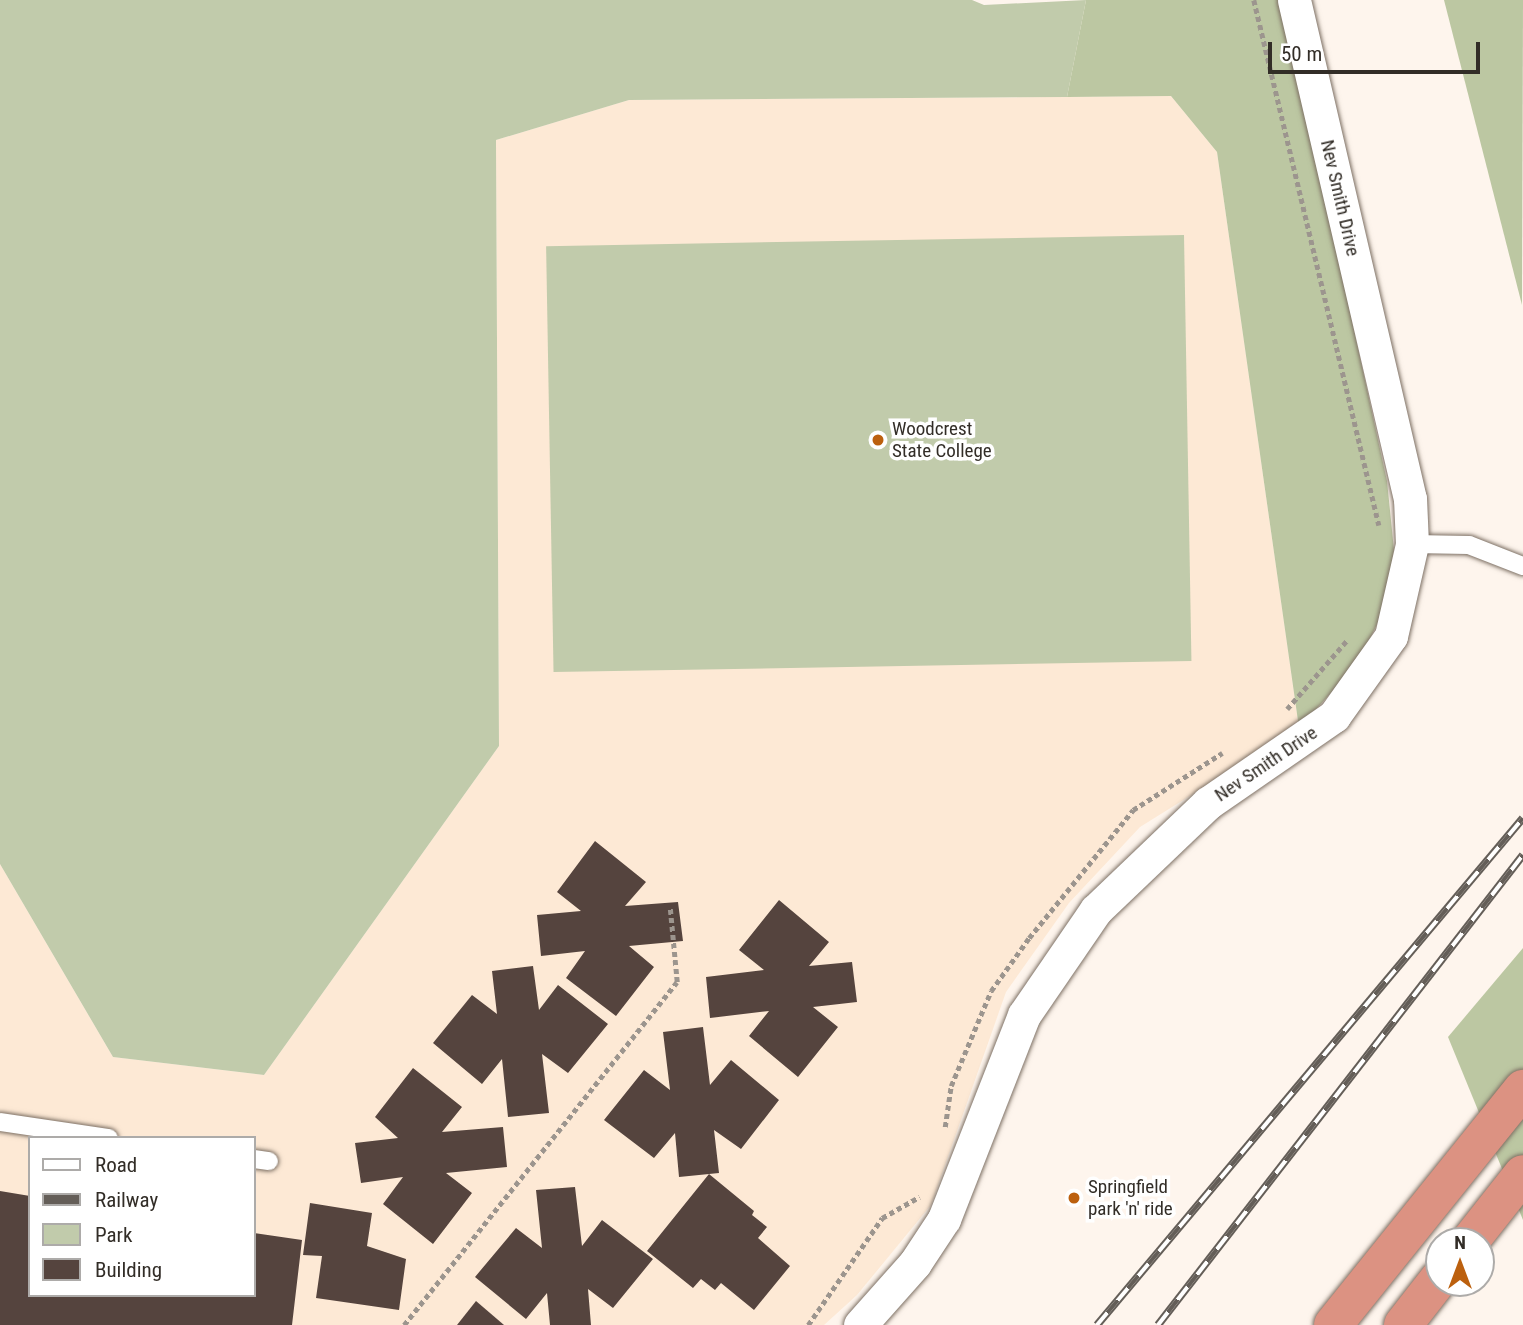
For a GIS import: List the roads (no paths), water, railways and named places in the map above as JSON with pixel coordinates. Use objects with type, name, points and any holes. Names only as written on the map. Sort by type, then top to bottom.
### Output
[{"type":"highway","points":[[1333,1325],[1523,1089]]},
{"type":"highway","points":[[1481,1227],[1523,1174]]},
{"type":"highway","points":[[1403,1325],[1425,1297]]},
{"type":"street","name":"Nev Smith Drive","points":[[860,1325],[915,1263],[944,1219],[1024,1015],[1089,920],[1123,878],[1190,818],[1334,716],[1391,636],[1397,543],[1410,499],[1294,0]]},
{"type":"lane","points":[[1397,543],[1468,545],[1523,566]]},
{"type":"lane","points":[[0,1122],[95,1136]]},
{"type":"railway","points":[[1097,1325],[1523,818]]},
{"type":"railway","points":[[1158,1325],[1523,855]]},
{"type":"place","name":"Woodcrest State College","points":[[878,440]]},
{"type":"place","name":"Springfield park 'n' ride","points":[[1074,1198]]}]
